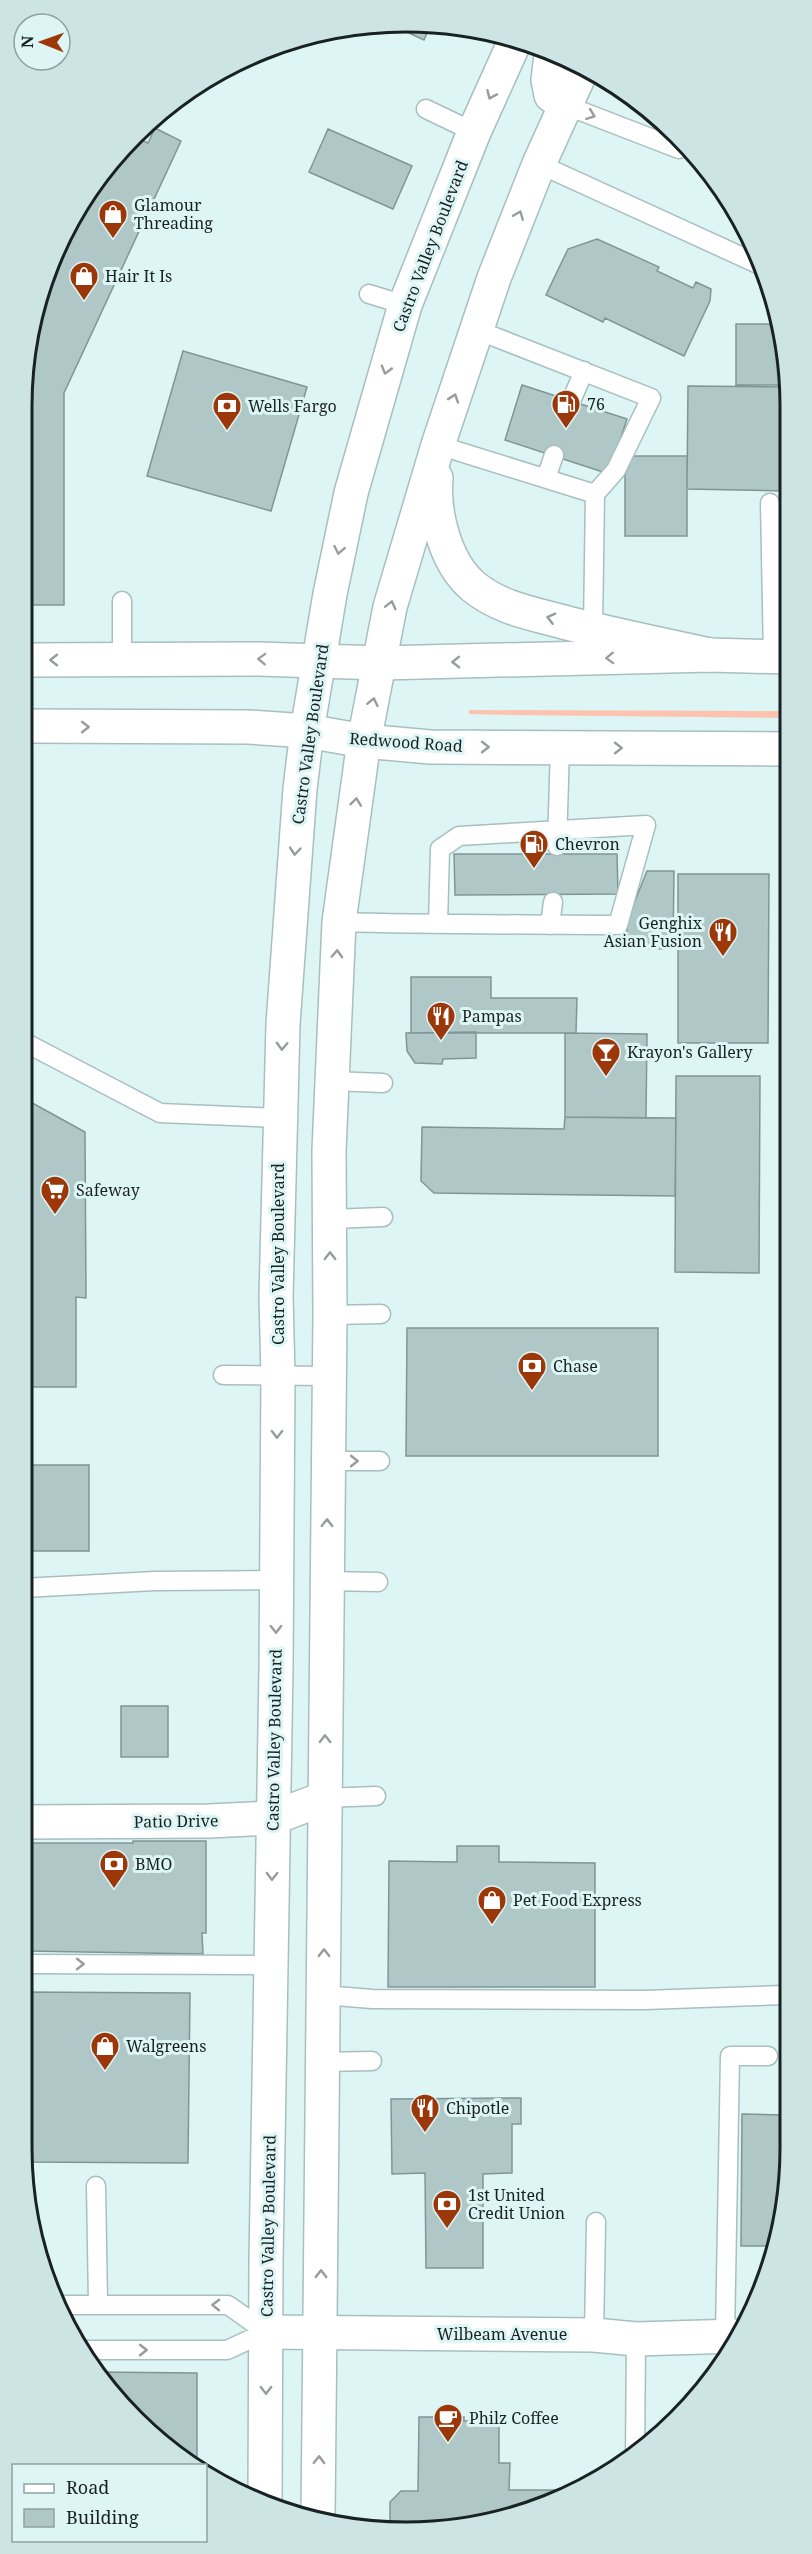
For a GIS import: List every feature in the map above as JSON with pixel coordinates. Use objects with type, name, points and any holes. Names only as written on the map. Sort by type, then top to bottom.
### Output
[{"type":"main road","name":"Castro Valley Boulevard","points":[[265,2495],[278,1376],[276,1297],[280,1118],[289,923],[308,731],[321,662],[330,594],[351,493],[405,305],[474,132],[512,47]]},
{"type":"main road","points":[[550,61],[548,80],[551,95],[565,105]]},
{"type":"main road","points":[[318,2512],[331,1081],[339,922],[364,741],[381,663],[390,607],[438,446],[494,278],[539,164],[580,74]]},
{"type":"main road","points":[[438,446],[435,489],[439,521],[449,554],[472,586],[494,601],[513,609],[710,655]]},
{"type":"main road","points":[[31,660],[258,659],[381,663],[710,655],[780,657]]},
{"type":"main road","name":"Redwood Road","points":[[31,726],[248,727],[308,731],[364,741],[430,747],[780,749]]},
{"type":"main road","name":"Patio Drive","points":[[31,1822],[209,1821],[273,1818],[325,1798]]},
{"type":"main road","name":"Wilbeam Avenue","points":[[266,2332],[594,2335],[636,2339],[729,2336]]},
{"type":"lane","points":[[565,105],[672,142]]},
{"type":"lane","points":[[426,109],[474,132]]},
{"type":"lane","points":[[539,164],[751,261]]},
{"type":"lane","points":[[369,294],[405,305]]},
{"type":"lane","points":[[477,330],[651,398],[616,470],[595,494],[593,629]]},
{"type":"lane","points":[[572,401],[584,371]]},
{"type":"lane","points":[[438,446],[595,494]]},
{"type":"lane","points":[[546,478],[554,455]]},
{"type":"lane","points":[[771,503],[780,657]]},
{"type":"lane","points":[[122,602],[122,660]]},
{"type":"lane","points":[[557,838],[560,747]]},
{"type":"lane","points":[[339,922],[438,924],[618,925],[646,825],[557,838],[459,836],[440,849],[438,924]]},
{"type":"lane","points":[[550,925],[553,902]]},
{"type":"lane","points":[[31,1045],[160,1113],[280,1118]]},
{"type":"lane","points":[[331,1081],[383,1083]]},
{"type":"lane","points":[[330,1219],[383,1217]]},
{"type":"lane","points":[[330,1315],[381,1314]]},
{"type":"lane","points":[[223,1375],[329,1376]]},
{"type":"lane","points":[[328,1461],[380,1461]]},
{"type":"lane","points":[[31,1588],[155,1581],[275,1580]]},
{"type":"lane","points":[[326,1581],[378,1582]]},
{"type":"lane","points":[[325,1798],[376,1796]]},
{"type":"lane","points":[[31,1964],[272,1965]]},
{"type":"lane","points":[[324,1995],[372,1999],[633,2000],[780,1995]]},
{"type":"lane","points":[[731,2333],[730,2056],[768,2056]]},
{"type":"lane","points":[[323,2062],[372,2061]]},
{"type":"lane","points":[[96,2186],[98,2303]]},
{"type":"lane","points":[[594,2335],[596,2222]]},
{"type":"lane","points":[[66,2305],[228,2305],[266,2332],[227,2350],[91,2350]]},
{"type":"lane","points":[[635,2444],[636,2339]]},
{"type":"shaded area","points":[[469,710],[780,711],[780,718],[469,714]]},
{"type":"building","points":[[407,32],[427,32],[424,40]]},
{"type":"building","points":[[155,128],[181,141],[64,393],[64,605],[31,605],[32,382],[44,309],[70,240],[95,198],[124,159],[141,141],[148,143]]},
{"type":"building","points":[[328,129],[412,166],[393,209],[309,172]]},
{"type":"building","points":[[597,239],[659,267],[657,271],[693,288],[696,282],[711,289],[710,301],[684,356],[605,318],[603,322],[546,295],[568,249]]},
{"type":"building","points":[[736,324],[771,324],[780,385],[736,385]]},
{"type":"building","name":"Wells Fargo","points":[[183,351],[307,387],[271,511],[147,476]]},
{"type":"building","points":[[522,385],[627,419],[609,474],[505,440]]},
{"type":"building","points":[[688,386],[780,387],[780,491],[687,489]]},
{"type":"building","points":[[625,456],[687,456],[687,536],[625,536]]},
{"type":"building","points":[[454,854],[617,854],[618,894],[455,895]]},
{"type":"building","points":[[647,871],[674,871],[673,949],[627,948],[627,921]]},
{"type":"building","name":"Genghix Asian Fusion","points":[[678,874],[769,874],[768,1043],[678,1043]]},
{"type":"building","points":[[411,977],[491,977],[491,998],[577,998],[576,1033],[411,1033]]},
{"type":"building","name":"Pampas","points":[[476,1032],[476,1058],[443,1059],[442,1064],[415,1063],[407,1051],[406,1033]]},
{"type":"building","name":"Krayon's Gallery","points":[[565,1033],[647,1034],[646,1118],[565,1117]]},
{"type":"building","points":[[676,1076],[760,1076],[759,1273],[675,1272]]},
{"type":"building","name":"Safeway","points":[[31,1102],[85,1132],[86,1298],[76,1297],[76,1387],[31,1387]]},
{"type":"building","points":[[565,1117],[676,1118],[675,1196],[434,1193],[421,1181],[422,1127],[564,1129]]},
{"type":"building","name":"Chase","points":[[407,1328],[658,1328],[658,1456],[406,1456]]},
{"type":"building","points":[[31,1465],[89,1465],[89,1551],[31,1551]]},
{"type":"building","points":[[121,1706],[168,1706],[168,1757],[121,1757]]},
{"type":"building","name":"BMO","points":[[133,1841],[206,1841],[206,1933],[202,1933],[203,1954],[31,1951],[31,1843],[133,1843]]},
{"type":"building","name":"Pet Food Express","points":[[457,1846],[499,1846],[499,1862],[595,1863],[595,1987],[388,1987],[389,1861],[457,1862]]},
{"type":"building","name":"Walgreens","points":[[31,1992],[190,1993],[188,2163],[32,2162]]},
{"type":"building","points":[[521,2098],[521,2124],[512,2124],[512,2173],[483,2174],[483,2268],[426,2268],[425,2173],[392,2174],[391,2099]]},
{"type":"building","points":[[742,2114],[780,2115],[780,2172],[768,2245],[741,2246]]},
{"type":"building","points":[[106,2372],[197,2373],[197,2458],[159,2430],[141,2413]]},
{"type":"building","points":[[419,2417],[464,2417],[464,2421],[499,2421],[499,2463],[510,2463],[509,2490],[555,2490],[526,2503],[479,2515],[430,2522],[390,2522],[390,2502],[401,2491],[418,2491]]},
{"type":"place","name":"Glamour Threading","points":[[113,240]]},
{"type":"place","name":"Hair It Is","points":[[84,302]]},
{"type":"place","name":"76","points":[[566,430]]},
{"type":"place","name":"Wells Fargo","points":[[227,432]]},
{"type":"place","name":"Chevron","points":[[534,870]]},
{"type":"place","name":"Genghix Asian Fusion","points":[[723,958]]},
{"type":"place","name":"Pampas","points":[[441,1042]]},
{"type":"place","name":"Krayon's Gallery","points":[[606,1078]]},
{"type":"place","name":"Safeway","points":[[55,1216]]},
{"type":"place","name":"Chase","points":[[532,1392]]},
{"type":"place","name":"BMO","points":[[114,1890]]},
{"type":"place","name":"Pet Food Express","points":[[492,1926]]},
{"type":"place","name":"Walgreens","points":[[105,2072]]},
{"type":"place","name":"Chipotle","points":[[425,2134]]},
{"type":"place","name":"1st United Credit Union","points":[[447,2230]]},
{"type":"place","name":"Philz Coffee","points":[[448,2444]]}]
